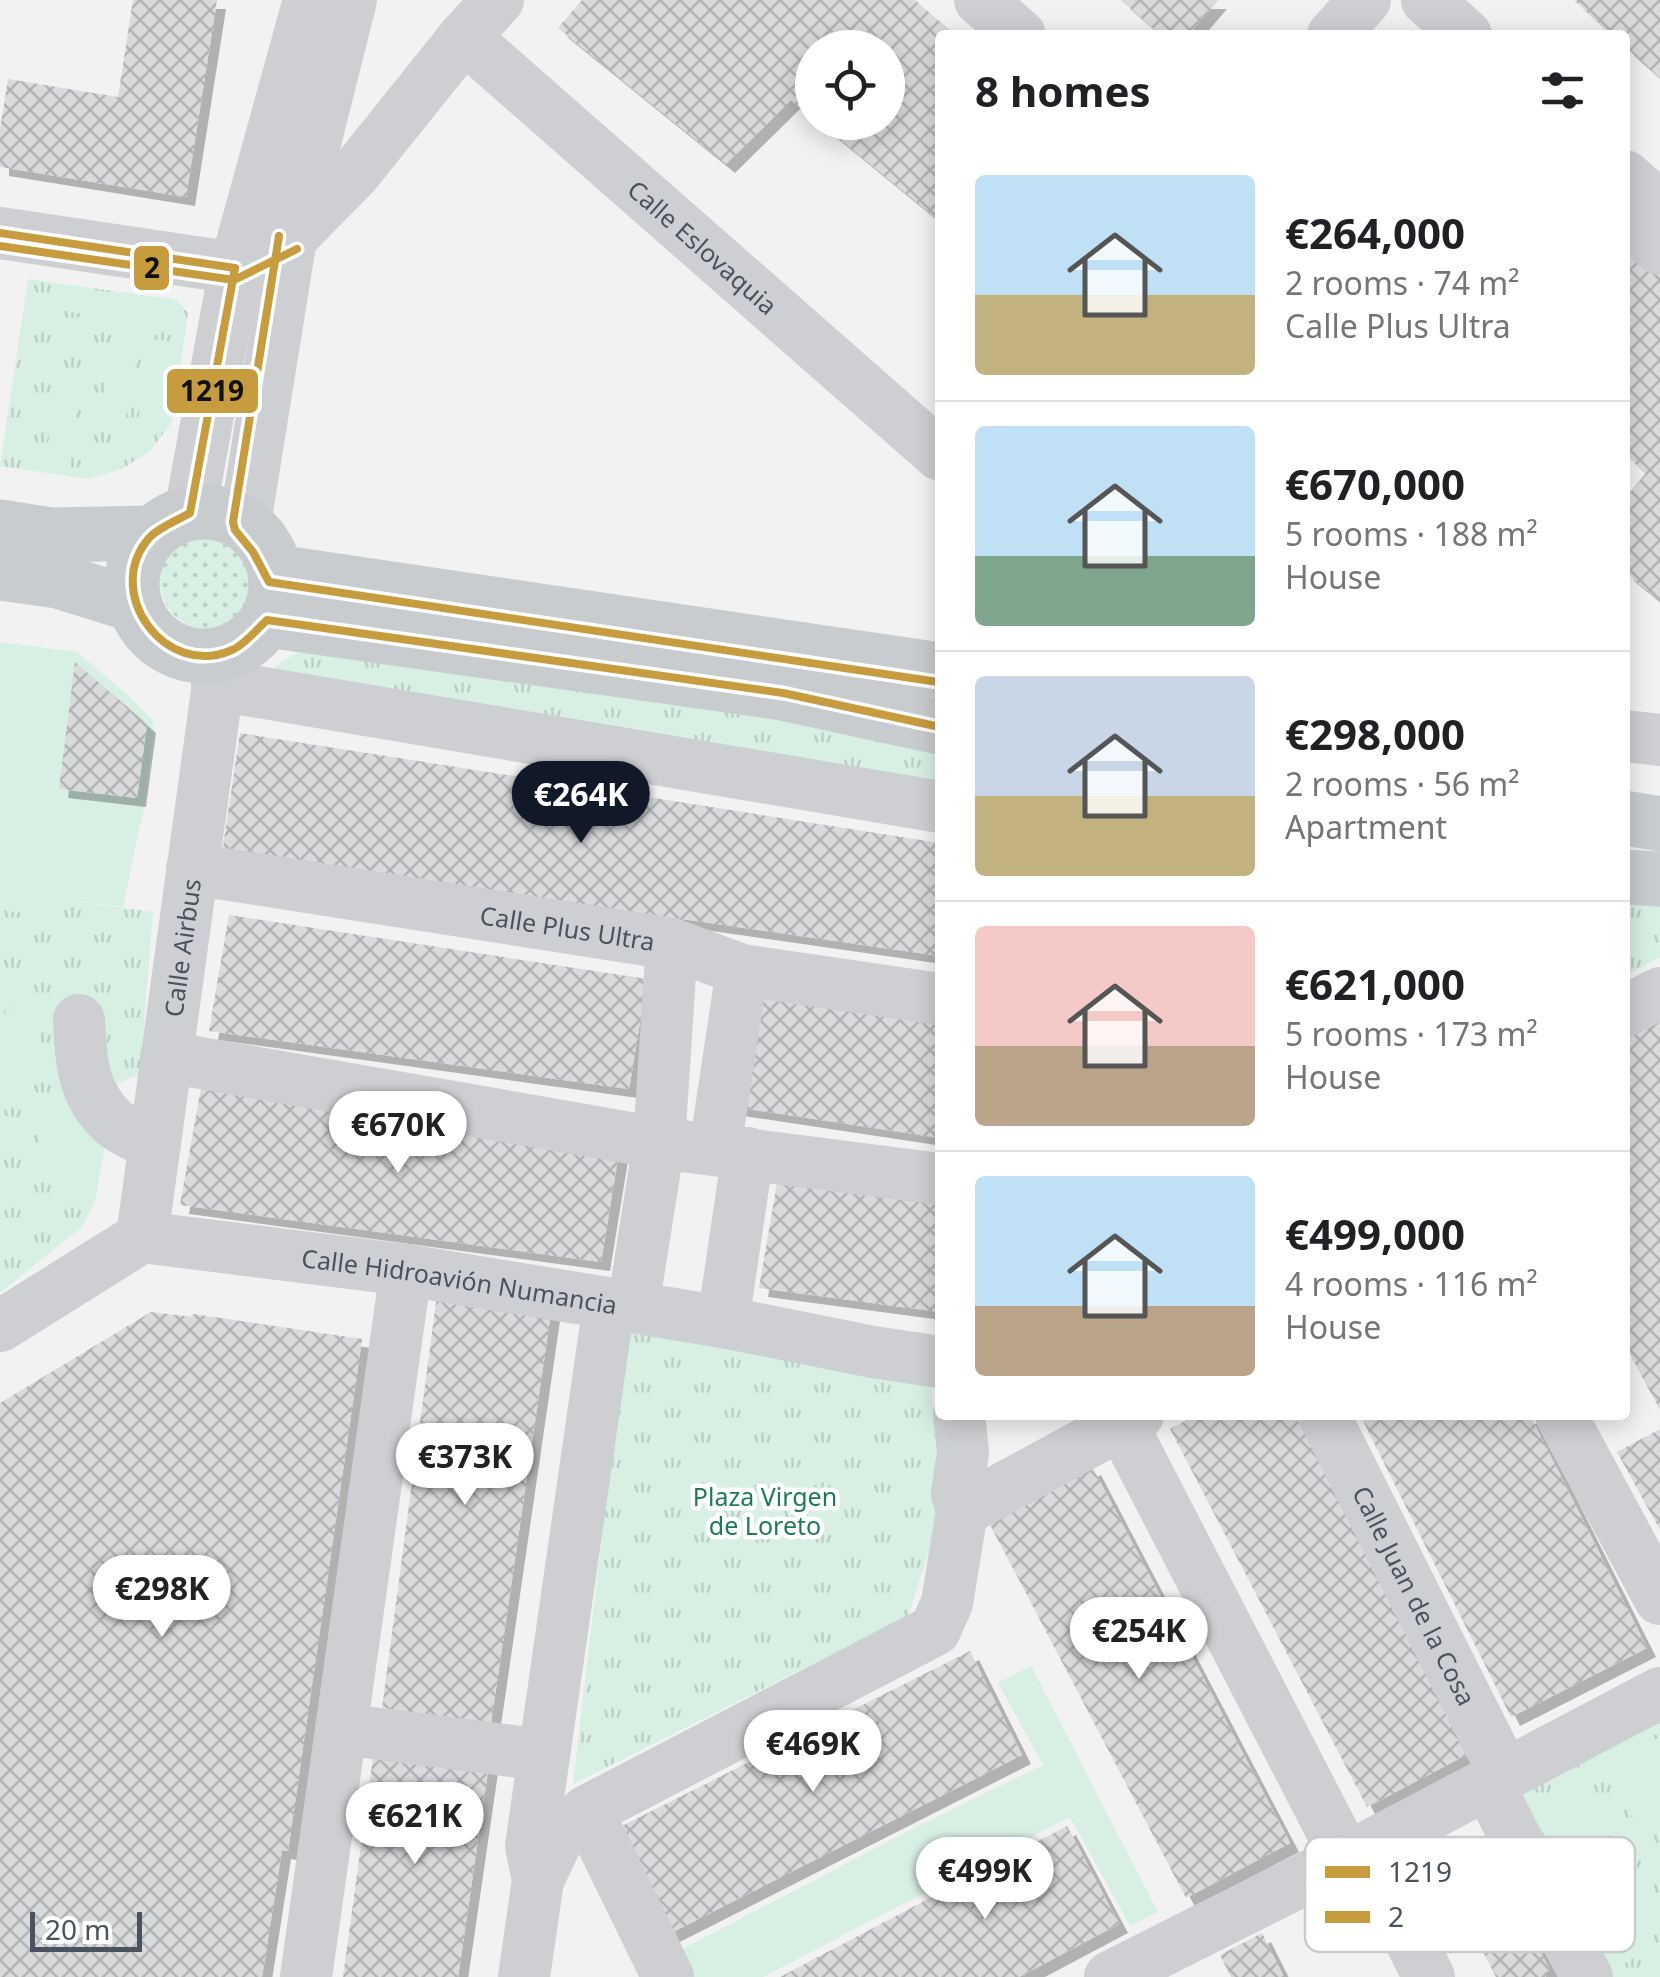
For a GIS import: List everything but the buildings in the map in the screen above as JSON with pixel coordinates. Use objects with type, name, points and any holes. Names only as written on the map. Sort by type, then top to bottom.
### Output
[{"type":"main road","points":[[0,527],[50,535],[171,523],[208,512],[245,523],[270,553],[272,596],[255,636],[219,670],[203,657],[168,648],[142,622],[135,605],[131,586],[140,549],[171,523]]},
{"type":"main road","points":[[0,572],[58,582],[135,605]]},
{"type":"main road","points":[[272,596],[935,669]]},
{"type":"main road","points":[[272,596],[935,726]]},
{"type":"main road","points":[[1630,819],[1660,824]]},
{"type":"main road","points":[[1630,878],[1660,878]]},
{"type":"street","points":[[171,523],[308,0]]},
{"type":"street","points":[[245,523],[291,238],[350,0]]},
{"type":"street","points":[[980,0],[1014,30]]},
{"type":"street","points":[[1338,30],[1365,0]]},
{"type":"street","points":[[1384,0],[1417,30]]},
{"type":"street","points":[[1426,0],[1460,30]]},
{"type":"street","points":[[0,233],[236,268],[291,238],[355,173],[481,19]]},
{"type":"street","name":"Calle Eslovaquia","points":[[481,19],[935,450]]},
{"type":"street","points":[[1630,180],[1660,207]]},
{"type":"street","points":[[1630,223],[1660,249]]},
{"type":"street","points":[[219,670],[935,805]]},
{"type":"street","name":"Calle Airbus","points":[[142,1237],[219,670]]},
{"type":"street","points":[[1630,737],[1660,740]]},
{"type":"street","points":[[1630,841],[1660,844]]},
{"type":"street","name":"Calle Plus Ultra","points":[[192,869],[672,944],[742,970],[935,999]]},
{"type":"street","points":[[524,1977],[538,1880],[531,1846],[561,1794],[621,1305],[659,1143],[672,944]]},
{"type":"street","points":[[723,1322],[742,970]]},
{"type":"street","points":[[1630,1008],[1660,993]]},
{"type":"street","points":[[79,1020],[87,1088],[114,1123],[155,1145]]},
{"type":"street","points":[[166,1058],[659,1143],[935,1178]]},
{"type":"street","points":[[0,1326],[142,1237]]},
{"type":"street","name":"Calle Hidroavión Numancia","points":[[142,1237],[406,1270],[935,1361]]},
{"type":"street","points":[[306,1977],[406,1270]]},
{"type":"street","points":[[341,1729],[561,1794],[935,1630],[947,1603],[962,1511],[956,1494],[964,1452],[960,1420]]},
{"type":"street","points":[[962,1511],[1122,1420]]},
{"type":"street","points":[[1127,1420],[1347,1837]]},
{"type":"street","name":"Calle Juan de la Cosa","points":[[1326,1420],[1523,1837]]},
{"type":"street","points":[[1564,1420],[1660,1600]]},
{"type":"street","points":[[1386,1837],[1660,1694]]},
{"type":"street","points":[[561,1794],[668,1977]]},
{"type":"street","points":[[1110,1977],[1305,1878]]},
{"type":"street","points":[[1414,1952],[1429,1977]]},
{"type":"street","name":"Calle Juan de la Cosa","points":[[1576,1952],[1587,1977]]},
{"type":"green space","points":[[28,279],[177,300],[188,313],[172,422],[150,451],[122,469],[88,479],[0,466]]},
{"type":"green space","points":[[61,285],[144,298],[140,322],[57,310]]},
{"type":"green space","points":[[115,333],[138,337],[125,425],[101,421]]},
{"type":"green space","points":[[151,339],[174,342],[161,430],[137,426]]},
{"type":"green space","points":[[57,381],[80,385],[69,468],[45,465]]},
{"type":"green space","points":[[208,533],[226,537],[242,547],[252,563],[256,581],[252,599],[242,615],[226,625],[208,629],[190,625],[174,615],[164,599],[160,581],[164,563],[174,547],[190,537]]},
{"type":"green space","points":[[0,642],[77,652],[152,719],[145,802],[123,907],[43,897],[41,915],[0,910]]},
{"type":"green space","points":[[335,644],[935,746],[935,780],[268,676],[290,657]]},
{"type":"green space","points":[[0,891],[153,912],[140,1074],[111,1086],[95,1200],[83,1226],[0,1293]]},
{"type":"green space","points":[[1630,898],[1660,899],[1660,957],[1630,973]]},
{"type":"green space","points":[[6,1008],[43,1011],[30,1106],[0,1102],[0,1052]]},
{"type":"green space","points":[[47,1097],[83,1102],[106,1132],[96,1195],[35,1166]]},
{"type":"green space","points":[[0,1115],[30,1119],[24,1159],[0,1149]]},
{"type":"green space","name":"Plaza Virgen de Loreto","points":[[626,1331],[931,1376],[940,1517],[908,1616],[573,1784]]},
{"type":"green space","points":[[1031,1666],[1158,1912],[1130,1926],[1070,1817],[763,1977],[680,1977],[669,1956],[1043,1765],[998,1683]]},
{"type":"green space","points":[[1660,1706],[1660,1977],[1600,1977],[1587,1952],[1635,1952],[1635,1837],[1528,1837],[1502,1787]]},
{"type":"green space","points":[[1660,1737],[1660,1825],[1642,1835],[1606,1765]]},
{"type":"green space","points":[[1581,1782],[1610,1837],[1550,1837],[1534,1806]]},
{"type":"green space","points":[[1635,1883],[1654,1919],[1646,1936],[1646,1951],[1614,1969],[1605,1952],[1635,1952]]},
{"type":"transit line","name":"1219","points":[[0,233],[235,268],[190,513],[150,537],[137,559],[133,582],[137,604],[148,625],[164,642],[184,653],[207,656],[232,650],[267,620],[783,693],[935,726]]},
{"type":"transit line","name":"2","points":[[279,236],[233,522],[269,582],[935,682]]},
{"type":"transit line","name":"2","points":[[0,246],[234,280],[297,249]]}]
